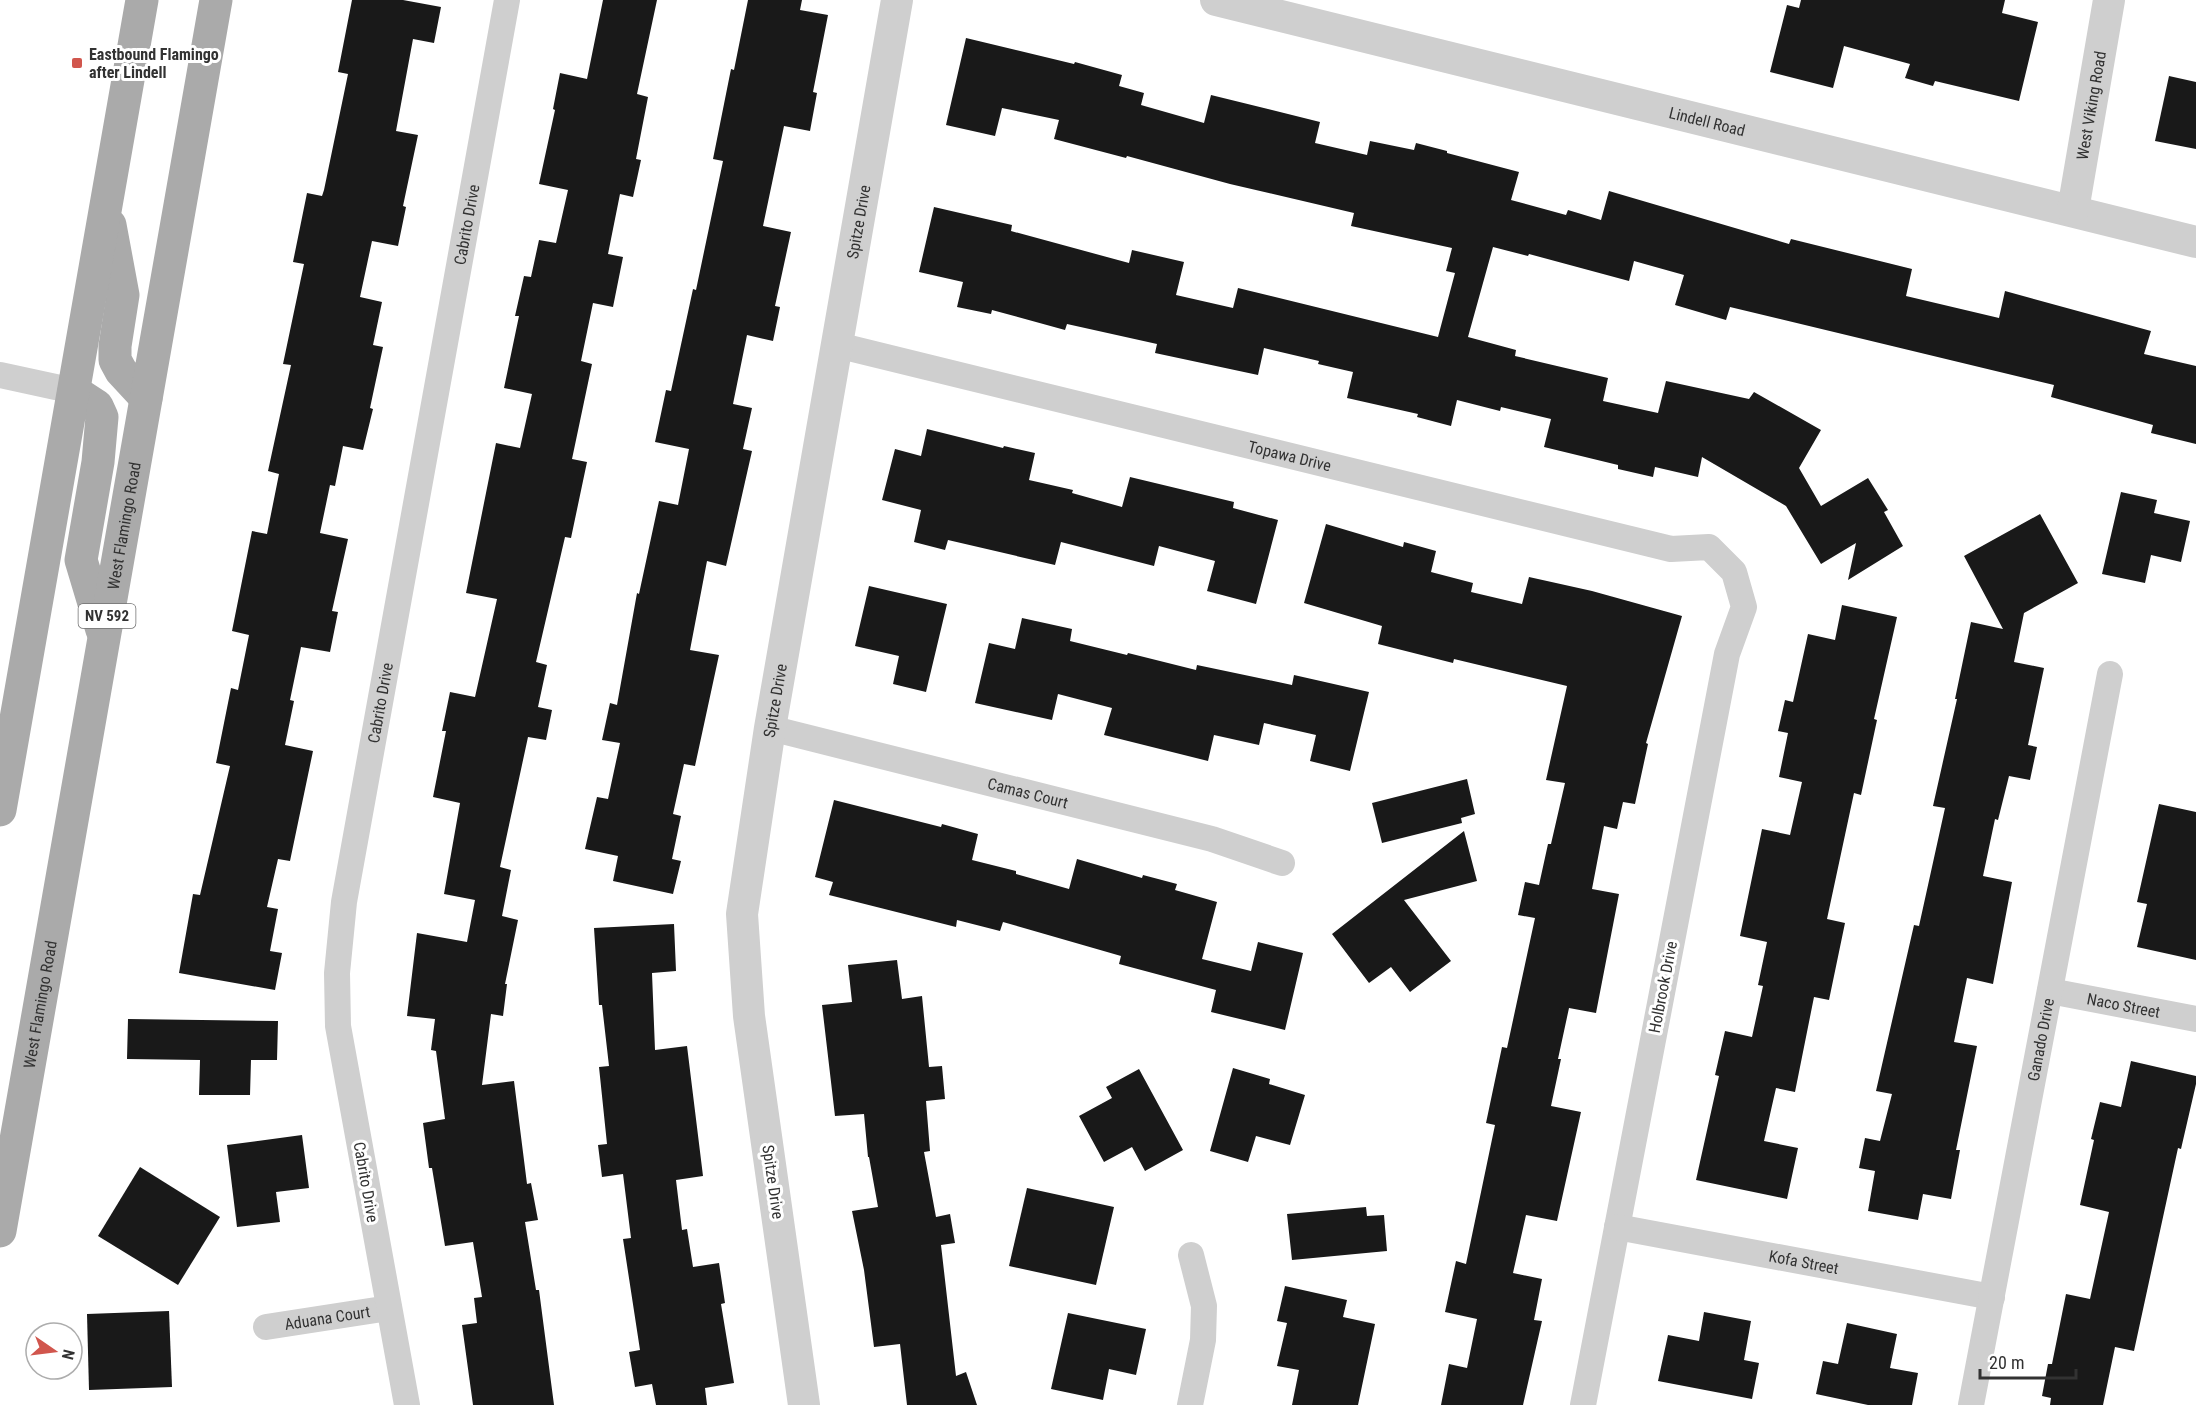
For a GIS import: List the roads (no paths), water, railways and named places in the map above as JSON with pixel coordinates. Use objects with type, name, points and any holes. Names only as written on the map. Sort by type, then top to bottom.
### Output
[{"type":"main road","points":[[0,810],[142,0]]},
{"type":"main road","name":"West Flamingo Road","points":[[0,1231],[216,0]]},
{"type":"main road","points":[[106,206],[123,295],[115,360],[121,371],[146,398]]},
{"type":"main road","points":[[74,391],[97,406],[102,417],[98,462],[81,560],[104,634]]},
{"type":"street","name":"Cabrito Drive","points":[[407,1405],[338,1026],[337,973],[344,902],[507,0]]},
{"type":"street","name":"Spitze Drive","points":[[804,1405],[749,1016],[742,914],[770,728],[897,0]]},
{"type":"street","name":"Lindell Road","points":[[1216,0],[2196,242]]},
{"type":"street","name":"West Viking Road","points":[[2073,210],[2109,0]]},
{"type":"street","name":"Topawa Drive","points":[[837,345],[1671,549],[1709,547],[1734,572]]},
{"type":"street","points":[[0,375],[74,391]]},
{"type":"street","name":"Holbrook Drive","points":[[1583,1405],[1727,654],[1744,607],[1734,572]]},
{"type":"street","name":"Ganado Drive","points":[[1971,1405],[2110,674]]},
{"type":"street","name":"Camas Court","points":[[770,728],[1212,839],[1282,863]]},
{"type":"street","name":"Naco Street","points":[[2050,991],[2196,1019]]},
{"type":"street","name":"Kofa Street","points":[[1617,1227],[1992,1297]]},
{"type":"street","points":[[1190,1405],[1204,1328],[1204,1306],[1191,1255]]},
{"type":"street","name":"Aduana Court","points":[[266,1327],[389,1308]]},
{"type":"place","name":"Eastbound Flamingo after Lindell","points":[[77,63]]}]
